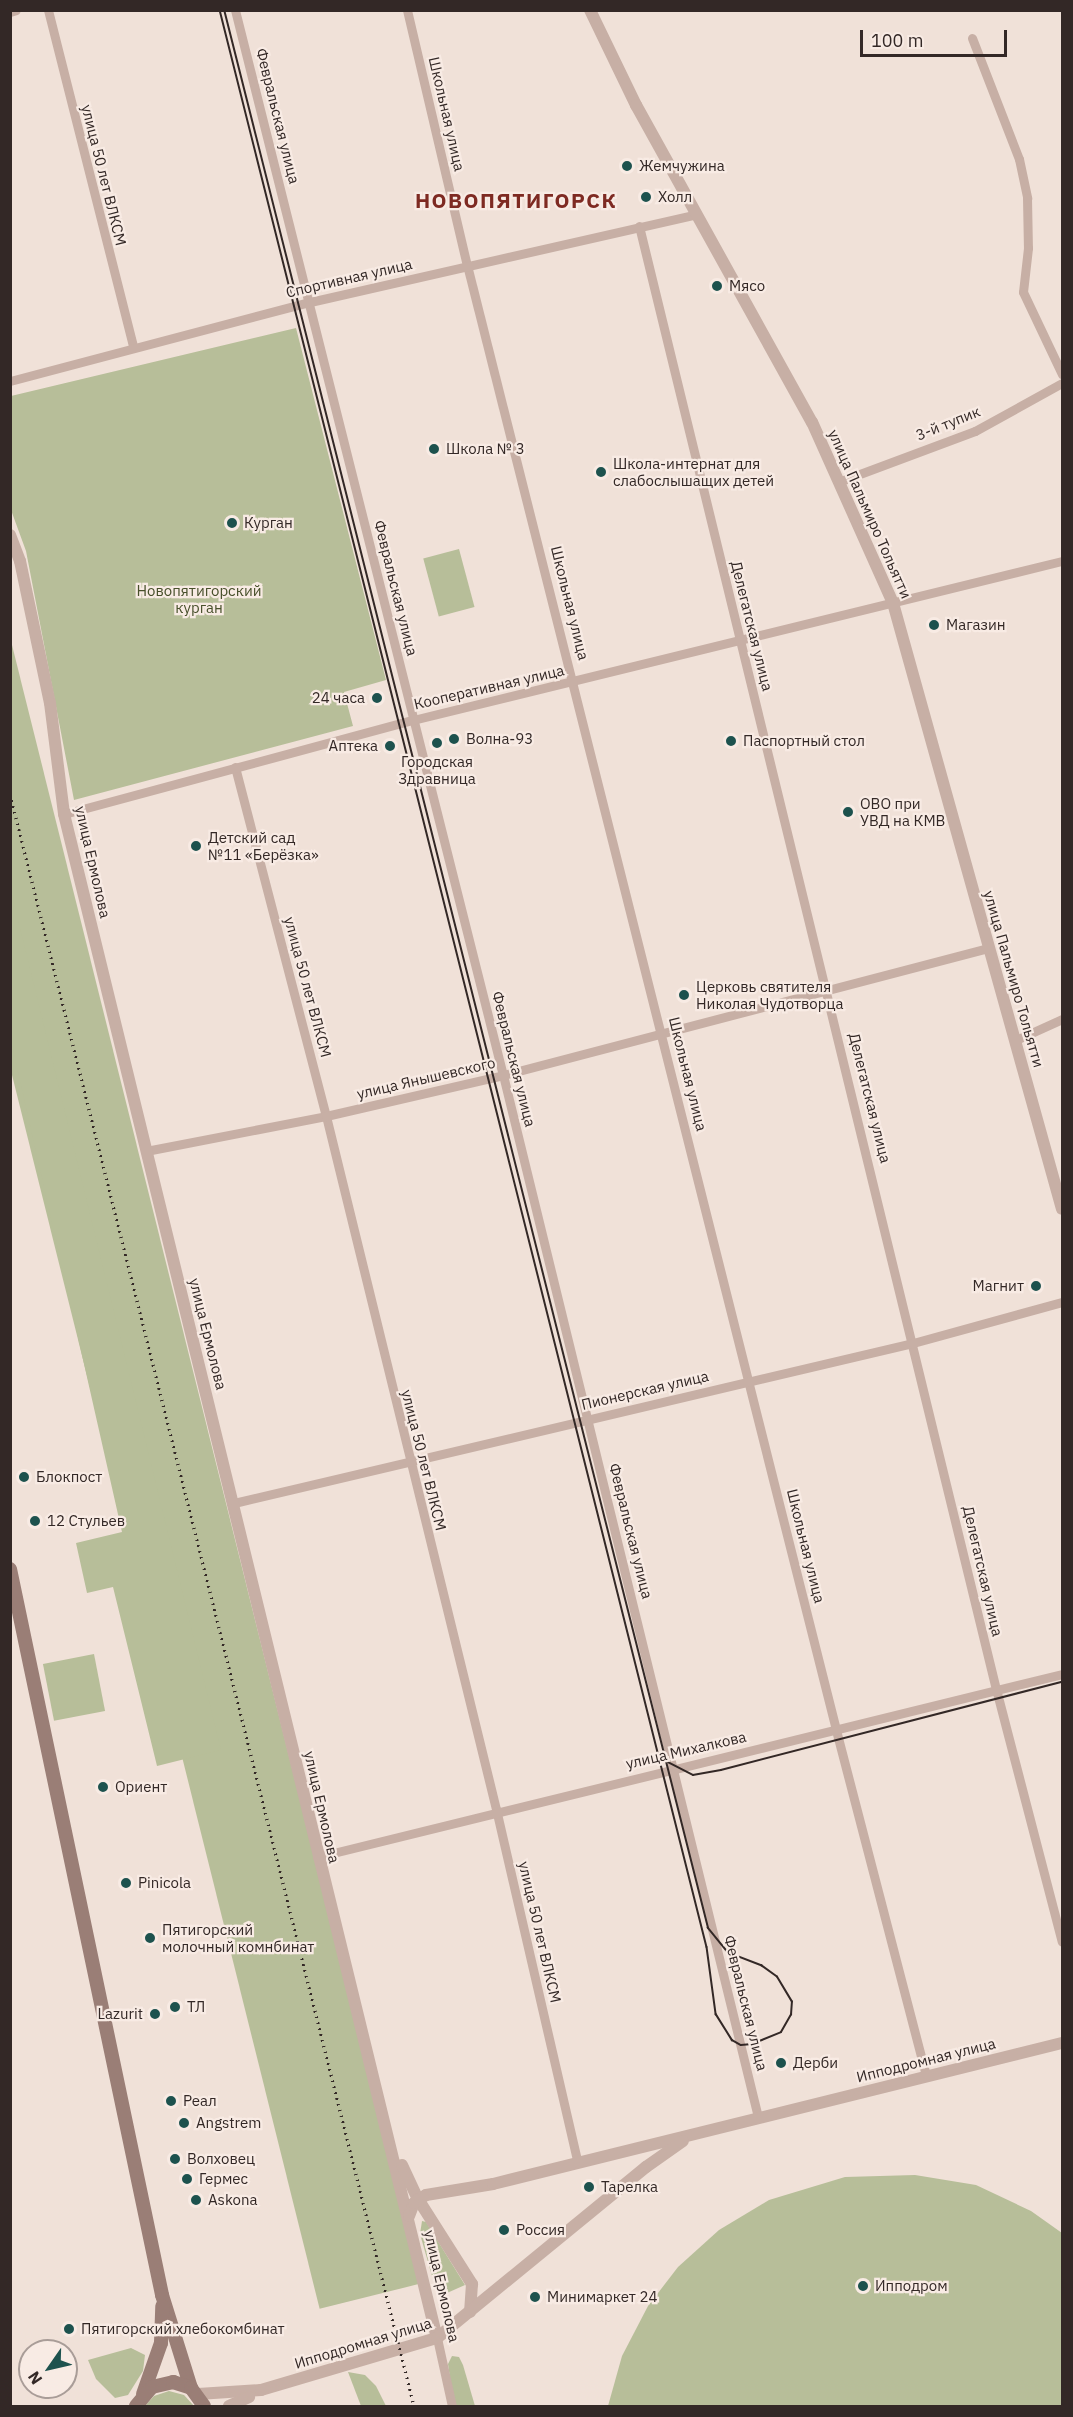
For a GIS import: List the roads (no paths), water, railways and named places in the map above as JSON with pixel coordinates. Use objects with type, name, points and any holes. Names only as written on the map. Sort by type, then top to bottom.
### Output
[{"type":"main road","points":[[10,1569],[162,2295],[198,2396]]},
{"type":"main road","points":[[137,2402],[161,2343],[162,2295]]},
{"type":"main road","points":[[137,2402],[162,2383],[198,2396]]},
{"type":"street","points":[[10,12],[16,10]]},
{"type":"street","name":"улица 50 лет ВЛКСМ","points":[[48,10],[133,347]]},
{"type":"street","name":"Февральская улица","points":[[235,10],[503,1075],[675,1768],[758,2117]]},
{"type":"street","name":"Школьная улица","points":[[407,10],[467,266],[574,682],[836,1730],[926,2074]]},
{"type":"street","name":"улица Пальмиро Тольятти","points":[[590,10],[612,59],[783,366],[842,481],[893,603],[1062,1209]]},
{"type":"street","points":[[972,38],[1019,159],[1027,198],[1023,292],[1062,374]]},
{"type":"street","name":"Спортивная улица","points":[[10,381],[310,302],[697,214]]},
{"type":"street","name":"Делегатская улица","points":[[639,226],[828,989],[996,1689],[1062,1942]]},
{"type":"street","name":"3-й тупик","points":[[842,481],[975,431],[1062,383]]},
{"type":"street","name":"улица Ермолова","points":[[10,535],[20,561],[50,703],[54,754],[64,814],[234,1503],[317,1857],[390,2138],[452,2406]]},
{"type":"street","name":"Кооперативная улица","points":[[64,814],[413,720],[741,642],[1062,561]]},
{"type":"street","name":"улица 50 лет ВЛКСМ","points":[[235,767],[326,1116],[409,1462],[496,1809],[577,2161]]},
{"type":"street","name":"улица Янышевского","points":[[146,1151],[326,1116],[503,1075],[988,948]]},
{"type":"street","points":[[1016,1040],[1062,1019]]},
{"type":"street","name":"Пионерская улица","points":[[234,1503],[914,1343],[1062,1302]]},
{"type":"street","name":"улица Михалкова","points":[[317,1857],[496,1809],[836,1730],[1062,1674]]},
{"type":"street","name":"Ипподромная улица","points":[[418,2199],[692,2136],[926,2074],[1062,2043]]},
{"type":"street","name":"Ипподромная улица","points":[[229,2406],[261,2390],[437,2338],[646,2167],[692,2136]]},
{"type":"street","name":"улица Ермолова","points":[[390,2138],[418,2199],[472,2284],[470,2312]]},
{"type":"street","points":[[409,2217],[418,2199]]},
{"type":"street","name":"Ипподромная улица","points":[[198,2396],[261,2390]]},
{"type":"tram line","points":[[220,10],[707,1947],[716,2014],[732,2040],[741,2045],[752,2044],[781,2032],[791,2015],[792,2002],[777,1977],[762,1966],[728,1953],[708,1928],[224,10]]},
{"type":"tram line","points":[[662,1759],[693,1775],[721,1770],[1062,1682]]},
{"type":"railway","points":[[10,794],[414,2406]]},
{"type":"place","name":"Жемчужина","points":[[627,166]]},
{"type":"place","name":"Холл","points":[[646,197]]},
{"type":"place","name":"Мясо","points":[[717,286]]},
{"type":"place","name":"Школа № 3","points":[[434,449]]},
{"type":"place","name":"Школа-интернат для слабослышащих детей","points":[[601,472]]},
{"type":"place","name":"Курган","points":[[232,523]]},
{"type":"place","name":"Магазин","points":[[934,625]]},
{"type":"place","name":"24 часа","points":[[377,698]]},
{"type":"place","name":"Волна-93","points":[[454,739]]},
{"type":"place","name":"Паспортный стол","points":[[731,741]]},
{"type":"place","name":"Городская Здравница","points":[[437,743]]},
{"type":"place","name":"Аптека","points":[[390,746]]},
{"type":"place","name":"ОВО при УВД на КМВ","points":[[848,812]]},
{"type":"place","name":"Детский сад №11 «Берёзка»","points":[[196,846]]},
{"type":"place","name":"Церковь святителя Николая Чудотворца","points":[[684,995]]},
{"type":"place","name":"Магнит","points":[[1036,1286]]},
{"type":"place","name":"Блокпост","points":[[24,1477]]},
{"type":"place","name":"12 Стульев","points":[[35,1521]]},
{"type":"place","name":"Ориент","points":[[103,1787]]},
{"type":"place","name":"Pinicola","points":[[126,1883]]},
{"type":"place","name":"Пятигорский молочный комнбинат","points":[[150,1938]]},
{"type":"place","name":"ТЛ","points":[[175,2007]]},
{"type":"place","name":"Lazurit","points":[[155,2014]]},
{"type":"place","name":"Дерби","points":[[781,2063]]},
{"type":"place","name":"Реал","points":[[171,2101]]},
{"type":"place","name":"Angstrem","points":[[184,2123]]},
{"type":"place","name":"Волховец","points":[[175,2159]]},
{"type":"place","name":"Гермес","points":[[187,2179]]},
{"type":"place","name":"Тарелка","points":[[589,2187]]},
{"type":"place","name":"Askona","points":[[196,2200]]},
{"type":"place","name":"Россия","points":[[504,2230]]},
{"type":"place","name":"Ипподpом","points":[[863,2286]]},
{"type":"place","name":"Минимаркет 24","points":[[535,2297]]},
{"type":"place","name":"Пятигорский хлебокомбинат","points":[[69,2329]]},
{"type":"district","name":"НОВОПЯТИГОРСК","points":[[516,200]]},
{"type":"park label","name":"Новопятигорский курган","points":[[199,598]]}]
